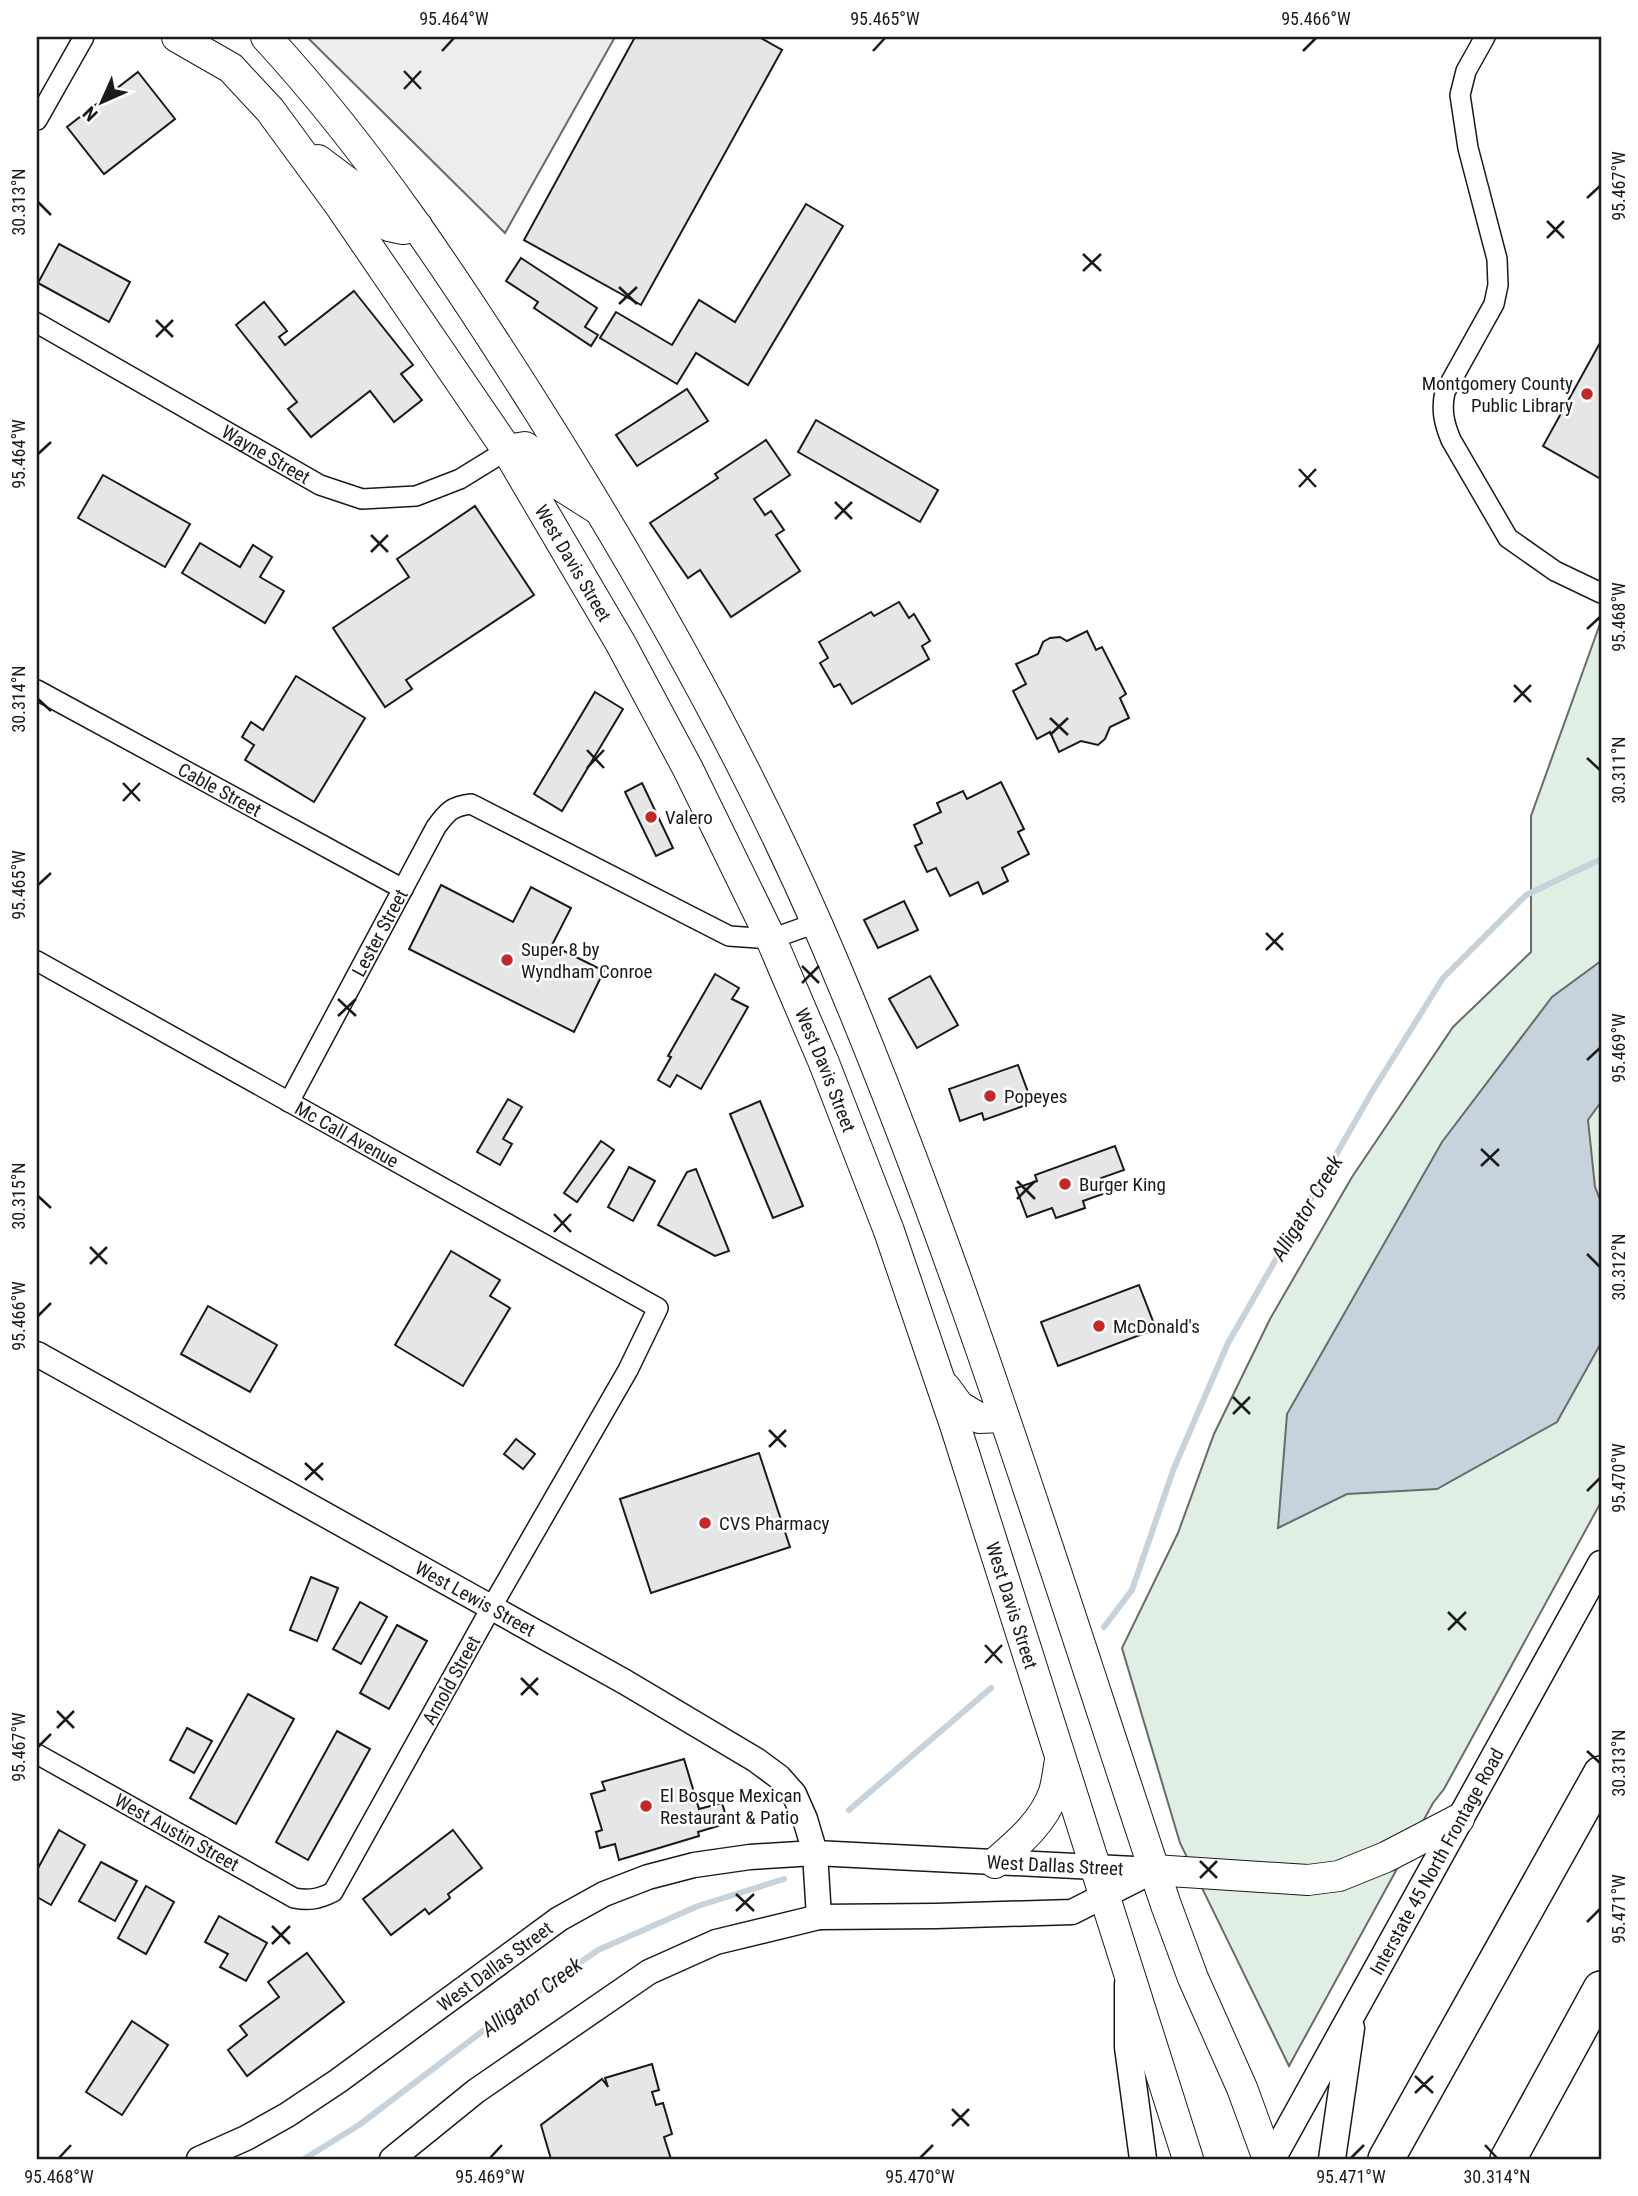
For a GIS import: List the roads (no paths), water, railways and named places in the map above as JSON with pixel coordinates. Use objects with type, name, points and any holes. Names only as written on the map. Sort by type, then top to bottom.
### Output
[{"type":"highway","points":[[1391,2151],[1601,1774]]},
{"type":"highway","points":[[1508,2159],[1601,1989]]},
{"type":"main road","name":"West Davis Street","points":[[177,37],[231,68],[270,110],[302,151],[507,450],[621,644],[688,769],[771,939],[824,1063],[889,1231],[940,1381],[1188,2159]]},
{"type":"main road","points":[[266,37],[314,89],[417,226],[464,293],[602,512],[723,732],[816,923],[858,1021],[932,1215],[1193,1978],[1270,2159]]},
{"type":"main road","points":[[302,151],[327,164],[354,187],[389,226],[403,229],[417,226]]},
{"type":"main road","points":[[507,450],[525,447],[539,457],[555,482],[602,512]]},
{"type":"main road","points":[[940,1381],[959,1406],[979,1418],[1003,1417]]},
{"type":"main road","name":"Interstate 45 North Frontage Road","points":[[1270,2159],[1601,1564]]},
{"type":"main road","points":[[995,1863],[1026,1837],[1040,1818],[1054,1793],[1060,1760]]},
{"type":"main road","points":[[1154,1870],[1308,1880],[1339,1876],[1387,1857],[1459,1819]]},
{"type":"main road","points":[[1128,1968],[1128,2047],[1143,2159]]},
{"type":"main road","points":[[1332,2159],[1354,2009]]},
{"type":"street","points":[[37,120],[84,37]]},
{"type":"street","points":[[1485,37],[1466,71],[1460,95],[1468,148],[1497,259],[1498,285],[1494,304],[1445,392],[1442,407],[1444,423],[1451,440],[1508,538],[1555,571],[1601,593]]},
{"type":"street","name":"Wayne Street","points":[[37,323],[320,485],[362,499],[416,496],[460,479],[507,450]]},
{"type":"street","name":"Cable Street","points":[[37,690],[403,889]]},
{"type":"street","name":"Lester Street","points":[[289,1102],[436,827],[447,811],[456,805],[471,804],[729,936],[771,939]]},
{"type":"street","points":[[771,939],[816,923]]},
{"type":"street","name":"Mc Call Avenue","points":[[37,961],[658,1308]]},
{"type":"street","name":"Arnold Street","points":[[319,1898],[333,1892],[340,1882],[491,1608],[628,1370],[658,1308]]},
{"type":"street","name":"West Lewis Street","points":[[37,1354],[646,1695],[771,1771],[794,1794],[806,1819],[815,1853],[819,1917]]},
{"type":"street","name":"West Austin Street","points":[[37,1754],[294,1898],[319,1898]]},
{"type":"street","name":"West Dallas Street","points":[[199,2159],[246,2138],[287,2115],[338,2081],[559,1919],[604,1894],[648,1877],[750,1857],[815,1853],[995,1863],[1100,1882],[1154,1870]]},
{"type":"street","name":"West Dallas Street","points":[[392,2159],[476,2091],[649,1972],[716,1942],[819,1917],[1072,1912],[1100,1882]]},
{"type":"waterway","name":"Alligator Creek","points":[[1104,1627],[1132,1590],[1174,1468],[1228,1343],[1372,1092],[1443,978],[1526,895],[1601,859]]},
{"type":"waterway","name":"Alligator Creek","points":[[849,1810],[991,1688]]},
{"type":"waterway","name":"Alligator Creek","points":[[304,2159],[359,2125],[496,2021],[598,1950],[698,1906],[784,1879]]},
{"type":"place","name":"Montgomery County Public Library","points":[[1587,394]]},
{"type":"place","name":"Valero","points":[[651,817]]},
{"type":"place","name":"Super 8 by Wyndham Conroe","points":[[507,960]]},
{"type":"place","name":"Popeyes","points":[[990,1096]]},
{"type":"place","name":"Burger King","points":[[1065,1184]]},
{"type":"place","name":"McDonald's","points":[[1099,1326]]},
{"type":"place","name":"CVS Pharmacy","points":[[705,1523]]},
{"type":"place","name":"El Bosque Mexican Restaurant & Patio","points":[[646,1806]]}]
